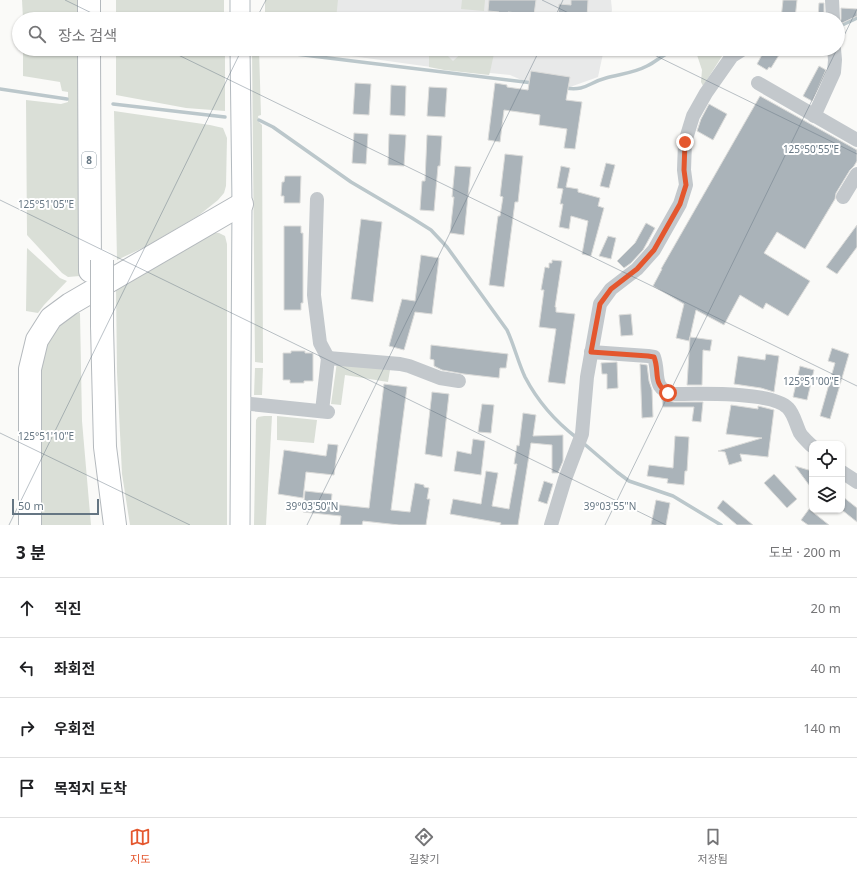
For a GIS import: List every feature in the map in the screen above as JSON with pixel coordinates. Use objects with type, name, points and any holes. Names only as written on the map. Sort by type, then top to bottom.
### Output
[{"type":"highway","points":[[89,0],[89,12]]},
{"type":"highway","points":[[101,0],[101,12]]},
{"type":"highway","name":"8","points":[[89,56],[96,266]]},
{"type":"highway","name":"8","points":[[101,56],[94,450],[102,525]]},
{"type":"highway","points":[[30,525],[30,369],[37,340],[51,318],[70,304],[242,204]]},
{"type":"highway","name":"8","points":[[96,330],[105,447],[115,525]]},
{"type":"main road","points":[[240,0],[240,12]]},
{"type":"main road","points":[[240,56],[242,204],[240,525]]},
{"type":"street","points":[[832,0],[833,12]]},
{"type":"street","points":[[550,525],[580,439],[587,377],[600,304],[611,289],[637,269],[654,250],[680,204],[686,185],[684,170],[685,142],[693,116],[706,92],[732,56]]},
{"type":"street","points":[[814,116],[834,72],[835,56]]},
{"type":"street","points":[[758,83],[857,140]]},
{"type":"street","points":[[843,197],[857,174]]},
{"type":"street","points":[[241,403],[325,411],[328,358],[320,343],[314,295],[317,199]]},
{"type":"street","points":[[591,352],[654,357],[658,383],[662,390],[668,393],[716,394],[774,400],[783,404],[789,409],[800,433],[809,443]]},
{"type":"street","points":[[328,358],[400,364],[440,378],[459,381]]},
{"type":"street","points":[[845,474],[857,482]]},
{"type":"shaded area","points":[[22,0],[78,0],[78,12],[23,12]]},
{"type":"shaded area","points":[[116,0],[224,0],[224,12],[116,12]]},
{"type":"shaded area","points":[[265,0],[338,0],[337,12],[265,12]]},
{"type":"shaded area","points":[[337,0],[611,0],[612,10],[612,12],[336,12]]},
{"type":"shaded area","points":[[462,0],[485,0],[484,11],[461,9]]},
{"type":"shaded area","points":[[23,56],[78,56],[80,276],[68,277],[62,273],[27,235],[26,100],[61,104],[68,102],[68,92],[62,91],[60,82],[23,76]]},
{"type":"shaded area","points":[[116,56],[225,56],[225,111],[186,108],[116,95]]},
{"type":"shaded area","points":[[252,56],[259,56],[261,115],[258,116],[259,122],[262,125],[263,363],[255,362]]},
{"type":"shaded area","points":[[352,56],[602,56],[598,77],[570,87],[524,81],[510,75],[431,67]]},
{"type":"shaded area","points":[[429,56],[448,56],[453,61],[458,56],[493,56],[489,75],[429,67]]},
{"type":"shaded area","points":[[697,56],[722,56],[703,86],[701,82],[702,70]]},
{"type":"shaded area","points":[[114,111],[223,128],[227,138],[226,186],[224,193],[218,200],[198,216],[147,246],[117,260]]},
{"type":"shaded area","points":[[208,232],[219,233],[225,236],[227,244],[227,525],[130,525],[122,474],[117,372],[116,287]]},
{"type":"shaded area","points":[[27,248],[60,278],[67,281],[38,313],[26,311]]},
{"type":"shaded area","points":[[69,313],[80,313],[82,421],[91,525],[40,525],[40,358],[46,339]]},
{"type":"shaded area","points":[[337,362],[390,370],[388,382],[345,375],[341,405],[331,404]]},
{"type":"shaded area","points":[[255,368],[263,368],[262,395],[254,395]]},
{"type":"shaded area","points":[[272,416],[266,525],[254,525],[256,420],[258,417]]},
{"type":"shaded area","points":[[277,416],[317,420],[314,443],[277,440]]},
{"type":"building","points":[[489,0],[536,0],[534,12],[488,11]]},
{"type":"building","points":[[571,0],[588,0],[587,12],[558,12],[559,4],[571,5]]},
{"type":"building","points":[[783,0],[797,0],[796,12],[782,12]]},
{"type":"building","points":[[819,3],[824,3],[824,12],[818,12]]},
{"type":"building","points":[[841,8],[857,9],[857,16],[845,22],[845,12],[841,12]]},
{"type":"building","points":[[761,56],[778,56],[771,68],[769,67],[767,70],[757,64]]},
{"type":"building","points":[[819,66],[826,70],[812,101],[803,96]]},
{"type":"building","points":[[531,71],[570,77],[566,100],[582,102],[575,149],[564,148],[567,129],[539,125],[540,115],[504,110],[500,142],[488,140],[495,83],[507,85],[507,87],[528,90]]},
{"type":"building","points":[[355,83],[371,84],[369,115],[353,114]]},
{"type":"building","points":[[391,85],[406,86],[405,116],[390,115]]},
{"type":"building","points":[[429,87],[447,88],[445,117],[427,116]]},
{"type":"building","points":[[760,96],[857,150],[857,161],[836,193],[835,199],[805,249],[777,232],[764,253],[810,281],[788,316],[766,303],[763,309],[740,295],[724,325],[696,310],[689,341],[676,338],[684,304],[653,286],[661,269]]},
{"type":"building","points":[[709,104],[727,114],[713,140],[697,131],[701,119]]},
{"type":"building","points":[[354,133],[368,134],[366,164],[352,163]]},
{"type":"building","points":[[389,134],[406,135],[404,166],[388,165]]},
{"type":"building","points":[[427,135],[442,136],[434,211],[420,210],[422,181],[425,181]]},
{"type":"building","points":[[505,154],[523,156],[518,202],[515,202],[504,287],[489,285],[498,216],[500,216],[503,197],[500,196]]},
{"type":"building","points":[[606,163],[615,165],[609,188],[600,186]]},
{"type":"building","points":[[455,166],[471,167],[464,235],[450,233],[454,197],[452,197]]},
{"type":"building","points":[[561,166],[570,168],[566,187],[578,189],[578,192],[600,198],[598,206],[604,208],[591,256],[582,254],[588,221],[571,216],[569,229],[559,227],[563,204],[560,204],[563,189],[557,188]]},
{"type":"building","points":[[285,176],[301,176],[300,203],[284,203],[284,196],[281,196],[282,182],[284,182]]},
{"type":"building","points":[[361,219],[382,222],[373,302],[351,299]]},
{"type":"building","points":[[646,223],[655,228],[643,250],[624,268],[617,261],[635,243]]},
{"type":"building","points":[[857,225],[857,247],[837,274],[826,267]]},
{"type":"building","points":[[284,226],[301,226],[301,233],[303,233],[303,303],[301,303],[301,310],[284,310]]},
{"type":"building","points":[[608,236],[616,238],[611,259],[599,256]]},
{"type":"building","points":[[421,255],[439,258],[432,314],[415,312],[404,350],[389,346],[402,299],[415,301]]},
{"type":"building","points":[[552,260],[562,261],[555,307],[556,312],[575,314],[565,384],[548,382],[556,329],[539,327],[544,290],[541,290],[545,267],[549,268],[549,263],[552,263]]},
{"type":"building","points":[[631,314],[633,335],[621,336],[619,315]]},
{"type":"building","points":[[690,337],[712,340],[710,351],[703,350],[702,385],[687,385]]},
{"type":"building","points":[[431,345],[508,354],[506,368],[500,368],[499,378],[442,370],[434,366],[434,360],[430,359]]},
{"type":"building","points":[[832,348],[849,354],[830,419],[820,416],[835,363],[828,361]]},
{"type":"building","points":[[291,351],[305,351],[305,353],[313,353],[313,381],[304,381],[304,383],[290,383],[290,380],[283,380],[283,353],[291,353]]},
{"type":"building","points":[[766,354],[779,356],[774,392],[761,388],[734,384],[738,356],[765,360]]},
{"type":"building","points":[[617,362],[618,388],[607,389],[607,374],[602,374],[601,363]]},
{"type":"building","points":[[640,364],[647,365],[652,390],[653,417],[642,418]]},
{"type":"building","points":[[800,366],[814,370],[807,400],[793,397]]},
{"type":"building","points":[[384,384],[407,387],[391,510],[410,512],[415,483],[424,485],[424,487],[429,488],[427,499],[430,499],[426,525],[399,525],[363,521],[362,525],[340,525],[341,516],[303,512],[305,491],[332,494],[331,504],[369,508]]},
{"type":"building","points":[[432,392],[449,394],[442,457],[425,454]]},
{"type":"building","points":[[662,399],[674,402],[703,402],[701,422],[692,421],[694,407],[663,407]]},
{"type":"building","points":[[482,404],[494,405],[491,433],[478,432]]},
{"type":"building","points":[[731,405],[758,409],[758,406],[774,410],[768,457],[740,454],[742,461],[729,465],[725,452],[718,451],[762,438],[726,434]]},
{"type":"building","points":[[523,413],[536,415],[533,436],[563,435],[563,461],[558,473],[552,473],[552,445],[531,443],[518,525],[500,525],[501,523],[450,514],[453,499],[481,504],[486,471],[498,473],[492,506],[509,509],[517,464],[514,464],[517,445],[519,446]]},
{"type":"building","points":[[675,436],[689,437],[687,471],[685,471],[684,485],[667,483],[668,479],[647,476],[649,465],[673,468]]},
{"type":"building","points":[[473,439],[485,441],[481,475],[454,471],[457,451],[471,454]]},
{"type":"building","points":[[328,444],[338,445],[334,475],[306,472],[303,498],[278,494],[284,450],[326,456]]},
{"type":"building","points":[[795,466],[809,470],[809,485]]},
{"type":"building","points":[[774,474],[797,499],[787,508],[764,483]]},
{"type":"building","points":[[544,481],[553,484],[547,504],[538,501]]},
{"type":"building","points":[[845,498],[857,508],[857,522],[845,512]]},
{"type":"building","points":[[656,500],[670,503],[666,525],[651,525]]},
{"type":"building","points":[[723,500],[753,525],[737,525],[717,508]]},
{"type":"building","points":[[809,509],[809,513],[814,513],[829,525],[808,525],[801,520]]},
{"type":"waterway","points":[[845,24],[857,18]]},
{"type":"waterway","points":[[312,56],[533,83]]},
{"type":"waterway","points":[[565,88],[572,89],[583,87],[600,80],[637,70],[647,66],[663,56]]},
{"type":"waterway","points":[[0,89],[67,99]]},
{"type":"waterway","points":[[113,104],[225,117]]},
{"type":"waterway","points":[[259,120],[273,127],[351,182],[431,230],[447,247],[507,330],[525,377],[535,394],[554,418],[577,438]]},
{"type":"waterway","points":[[582,442],[629,481],[673,496],[721,525]]},
{"type":"route","points":[[668,393],[662,390],[658,383],[654,357],[591,352],[600,304],[611,289],[637,269],[654,250],[680,204],[686,185],[684,170],[685,142]]}]
